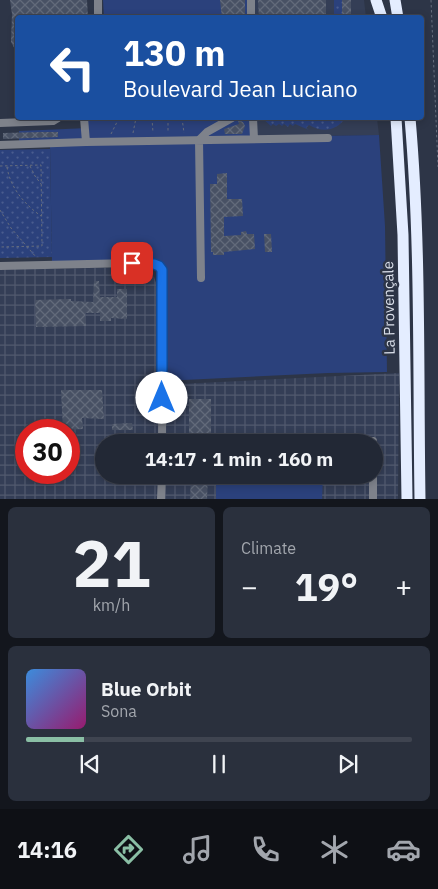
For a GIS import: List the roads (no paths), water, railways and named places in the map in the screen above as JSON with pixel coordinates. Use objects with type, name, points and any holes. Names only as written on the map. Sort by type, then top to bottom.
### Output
[{"type":"highway","points":[[376,0],[382,15]]},
{"type":"highway","points":[[381,0],[383,15]]},
{"type":"highway","points":[[395,0],[398,15]]},
{"type":"highway","name":"La Provençale","points":[[396,120],[403,235],[407,499]]},
{"type":"highway","name":"La Provençale","points":[[410,120],[418,298],[420,499]]},
{"type":"street","points":[[98,0],[98,15]]},
{"type":"street","points":[[251,0],[252,15]]},
{"type":"street","points":[[0,123],[55,120]]},
{"type":"street","points":[[84,120],[86,142]]},
{"type":"street","points":[[201,278],[199,140],[207,132],[228,120]]},
{"type":"street","points":[[253,120],[254,139]]},
{"type":"street","points":[[0,145],[328,138]]},
{"type":"street","points":[[0,266],[132,263],[159,266],[163,276],[162,434]]},
{"type":"street","points":[[161,499],[162,484]]},
{"type":"street","points":[[373,484],[374,499]]}]
